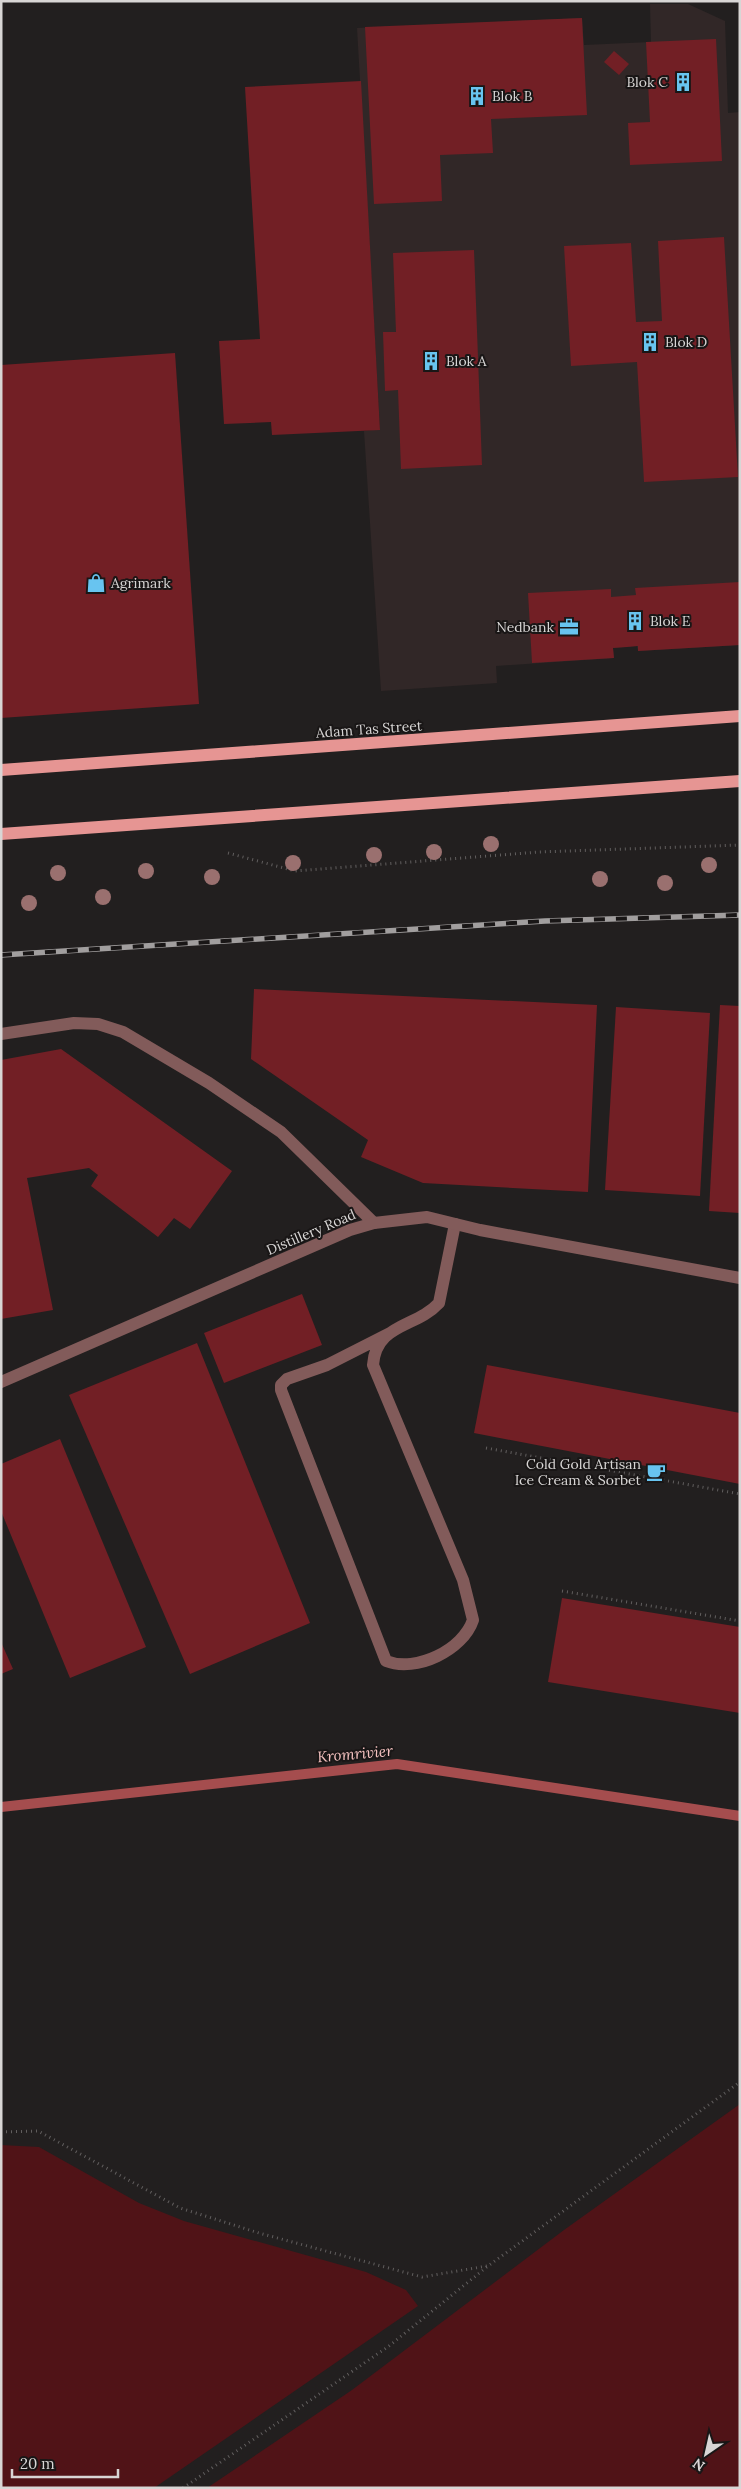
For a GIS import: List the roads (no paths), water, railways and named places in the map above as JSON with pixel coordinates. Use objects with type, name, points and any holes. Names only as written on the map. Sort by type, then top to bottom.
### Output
[{"type":"main road","name":"Adam Tas Street","points":[[1,770],[740,716]]},
{"type":"main road","points":[[1,834],[740,781]]},
{"type":"street","points":[[1,1034],[74,1023],[98,1024],[122,1032],[209,1083],[281,1132],[374,1223]]},
{"type":"street","name":"Distillery Road","points":[[1,1382],[350,1230],[374,1223],[427,1217],[455,1224],[740,1278]]},
{"type":"street","points":[[390,1333],[336,1361],[287,1379],[281,1385],[281,1390],[386,1661],[397,1665],[410,1664],[438,1655],[456,1645],[465,1637],[473,1620],[463,1580],[373,1366],[374,1355],[390,1333],[398,1326],[430,1313],[439,1303],[455,1224]]},
{"type":"waterway","name":"Kromrivier","points":[[1,1807],[397,1764],[740,1816]]},
{"type":"railway","points":[[1,955],[545,921],[740,915]]},
{"type":"place","name":"Blok C","points":[[683,82]]},
{"type":"place","name":"Blok B","points":[[477,96]]},
{"type":"place","name":"Blok D","points":[[650,342]]},
{"type":"place","name":"Blok A","points":[[431,361]]},
{"type":"place","name":"Agrimark","points":[[96,583]]},
{"type":"place","name":"Blok E","points":[[635,621]]},
{"type":"place","name":"Nedbank","points":[[569,627]]},
{"type":"place","name":"Cold Gold Artisan Ice Cream & Sorbet","points":[[656,1472]]}]
